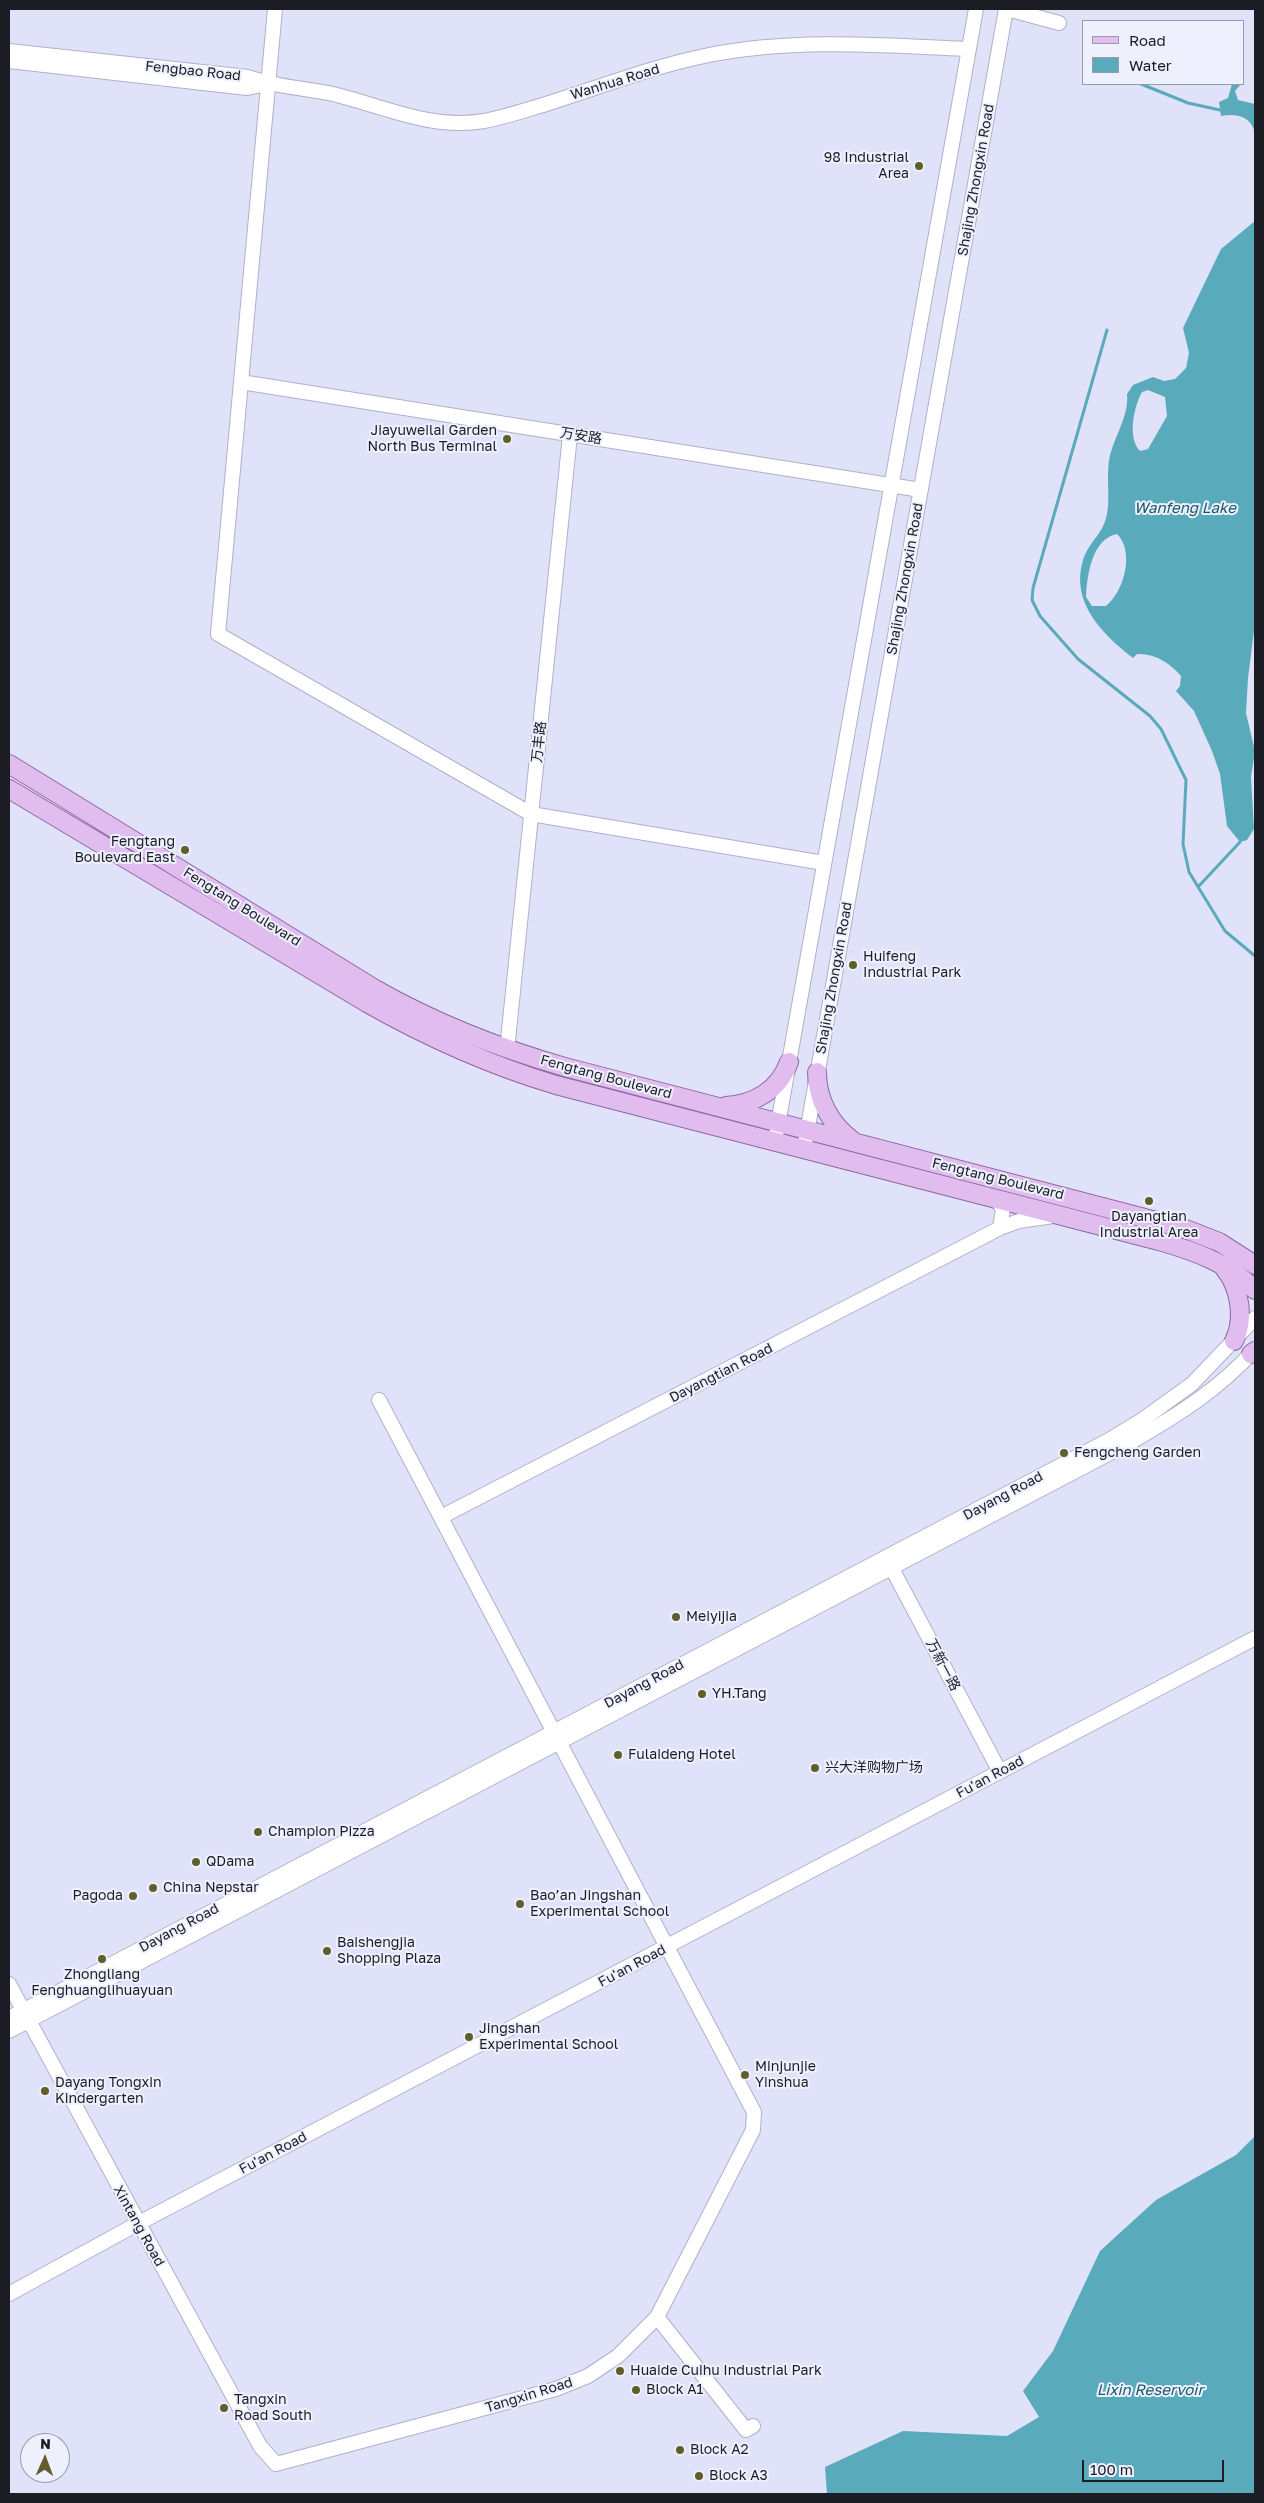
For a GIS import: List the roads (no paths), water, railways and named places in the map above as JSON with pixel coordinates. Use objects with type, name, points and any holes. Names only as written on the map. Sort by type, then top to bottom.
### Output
[{"type":"main road","name":"Fengtang Boulevard","points":[[9,764],[400,1003],[450,1028],[507,1050],[565,1067],[1183,1228],[1208,1237],[1251,1260]]},
{"type":"main road","name":"Fengtang Boulevard","points":[[10,789],[367,1003],[451,1047],[510,1070],[556,1085],[1173,1245],[1218,1263],[1239,1275],[1255,1290]]},
{"type":"main road","points":[[712,1105],[735,1105],[759,1098],[776,1085],[789,1062]]},
{"type":"main road","points":[[818,1072],[821,1097],[831,1120],[845,1135],[859,1143]]},
{"type":"main road","points":[[1218,1263],[1231,1278],[1238,1297],[1239,1324],[1234,1341]]},
{"type":"street","points":[[275,9],[218,634],[532,814],[824,863]]},
{"type":"street","points":[[775,1142],[976,9]]},
{"type":"street","points":[[1007,9],[1059,23]]},
{"type":"street","name":"Shajing Zhongxin Road","points":[[804,1149],[1007,9]]},
{"type":"street","name":"Wanhua Road","points":[[267,84],[327,93],[436,122],[468,123],[502,117],[682,61],[738,50],[836,44],[969,49]]},
{"type":"street","name":"Fengbao Road","points":[[9,51],[248,77],[267,84]]},
{"type":"street","name":"Fengbao Road","points":[[9,61],[248,88],[267,84]]},
{"type":"street","name":"万安路","points":[[241,382],[921,490]]},
{"type":"street","name":"万丰路","points":[[507,1050],[570,434]]},
{"type":"street","points":[[996,1198],[1003,1210],[1000,1228]]},
{"type":"street","name":"Dayangtian Road","points":[[441,1517],[1000,1228],[1029,1219],[1064,1216]]},
{"type":"street","name":"Dayang Road","points":[[889,1562],[1126,1430],[1192,1384],[1255,1318]]},
{"type":"street","name":"Dayang Road","points":[[9,2031],[26,2015],[889,1562],[1165,1422],[1224,1380],[1254,1351]]},
{"type":"street","points":[[379,1400],[667,1947]]},
{"type":"street","name":"万新一路","points":[[889,1562],[1000,1772]]},
{"type":"street","name":"Fu'an Road","points":[[9,2294],[137,2224],[1255,1638]]},
{"type":"street","name":"Tangxin Road","points":[[276,2464],[556,2389],[588,2376],[618,2356],[657,2317],[753,2130],[754,2112],[667,1947]]},
{"type":"street","name":"Xintang Road","points":[[9,1984],[137,2224],[260,2446],[276,2464]]},
{"type":"street","name":"Dayang Road","points":[[9,2018],[26,2015]]},
{"type":"street","points":[[657,2317],[746,2430],[753,2426]]},
{"type":"water","points":[[1232,85],[1240,85],[1235,91],[1238,100],[1255,104],[1255,133],[1250,123],[1242,117],[1232,115],[1221,116],[1219,102],[1228,98]]},
{"type":"water","name":"Wanfeng Lake","points":[[1255,221],[1255,623],[1246,713],[1255,751],[1251,777],[1254,829],[1247,840],[1240,842],[1227,826],[1220,774],[1212,751],[1194,711],[1176,691],[1180,686],[1181,676],[1167,663],[1156,657],[1137,654],[1133,658],[1100,628],[1085,603],[1081,590],[1080,575],[1085,555],[1102,528],[1107,516],[1109,460],[1126,409],[1127,394],[1133,385],[1153,377],[1164,381],[1175,379],[1186,368],[1189,353],[1183,328],[1221,249]],"holes":[[[1148,390],[1165,397],[1167,416],[1148,449],[1140,451],[1134,438],[1134,413],[1142,392]],[[1117,534],[1125,550],[1126,561],[1122,582],[1118,591],[1106,606],[1092,606],[1086,597],[1090,569],[1096,550],[1109,537]]]},
{"type":"water","name":"Lixin Reservoir","points":[[1255,2136],[1255,2494],[827,2494],[825,2467],[903,2431],[1007,2436],[1039,2417],[1023,2391],[1053,2351],[1100,2251],[1156,2200],[1236,2155]]},
{"type":"waterway","points":[[1143,85],[1188,103],[1220,110]]},
{"type":"waterway","points":[[1107,330],[1033,588],[1032,600],[1040,616],[1078,659],[1150,716],[1161,729],[1186,780],[1183,844],[1189,872],[1225,931],[1255,956]]},
{"type":"waterway","points":[[1198,887],[1240,842]]},
{"type":"place","name":"98 Industrial Area","points":[[919,166]]},
{"type":"place","name":"Jiayuweilai Garden North Bus Terminal","points":[[507,439]]},
{"type":"place","name":"Fengtang Boulevard East","points":[[185,850]]},
{"type":"place","name":"Huifeng Industrial Park","points":[[853,965]]},
{"type":"place","name":"Dayangtian Industrial Area","points":[[1149,1201]]},
{"type":"place","name":"Fengcheng Garden","points":[[1064,1453]]},
{"type":"place","name":"Meiyijia","points":[[676,1617]]},
{"type":"place","name":"YH.Tang","points":[[702,1694]]},
{"type":"place","name":"Fulaideng Hotel","points":[[618,1755]]},
{"type":"place","name":"兴大洋购物广场","points":[[815,1768]]},
{"type":"place","name":"Champion Pizza","points":[[258,1832]]},
{"type":"place","name":"QDama","points":[[196,1862]]},
{"type":"place","name":"China Nepstar","points":[[153,1888]]},
{"type":"place","name":"Pagoda","points":[[133,1896]]},
{"type":"place","name":"Bao’an Jingshan Experimental School","points":[[520,1904]]},
{"type":"place","name":"Baishengjia Shopping Plaza","points":[[327,1951]]},
{"type":"place","name":"Zhongliang Fenghuanglihuayuan","points":[[102,1959]]},
{"type":"place","name":"Jingshan Experimental School","points":[[469,2037]]},
{"type":"place","name":"Minjunjie Yinshua","points":[[745,2075]]},
{"type":"place","name":"Dayang Tongxin Kindergarten","points":[[45,2091]]},
{"type":"place","name":"Huaide Cuihu Industrial Park","points":[[620,2371]]},
{"type":"place","name":"Block A1","points":[[636,2390]]},
{"type":"place","name":"Tangxin Road South","points":[[224,2408]]},
{"type":"place","name":"Block A2","points":[[680,2450]]},
{"type":"place","name":"Block A3","points":[[699,2476]]}]
